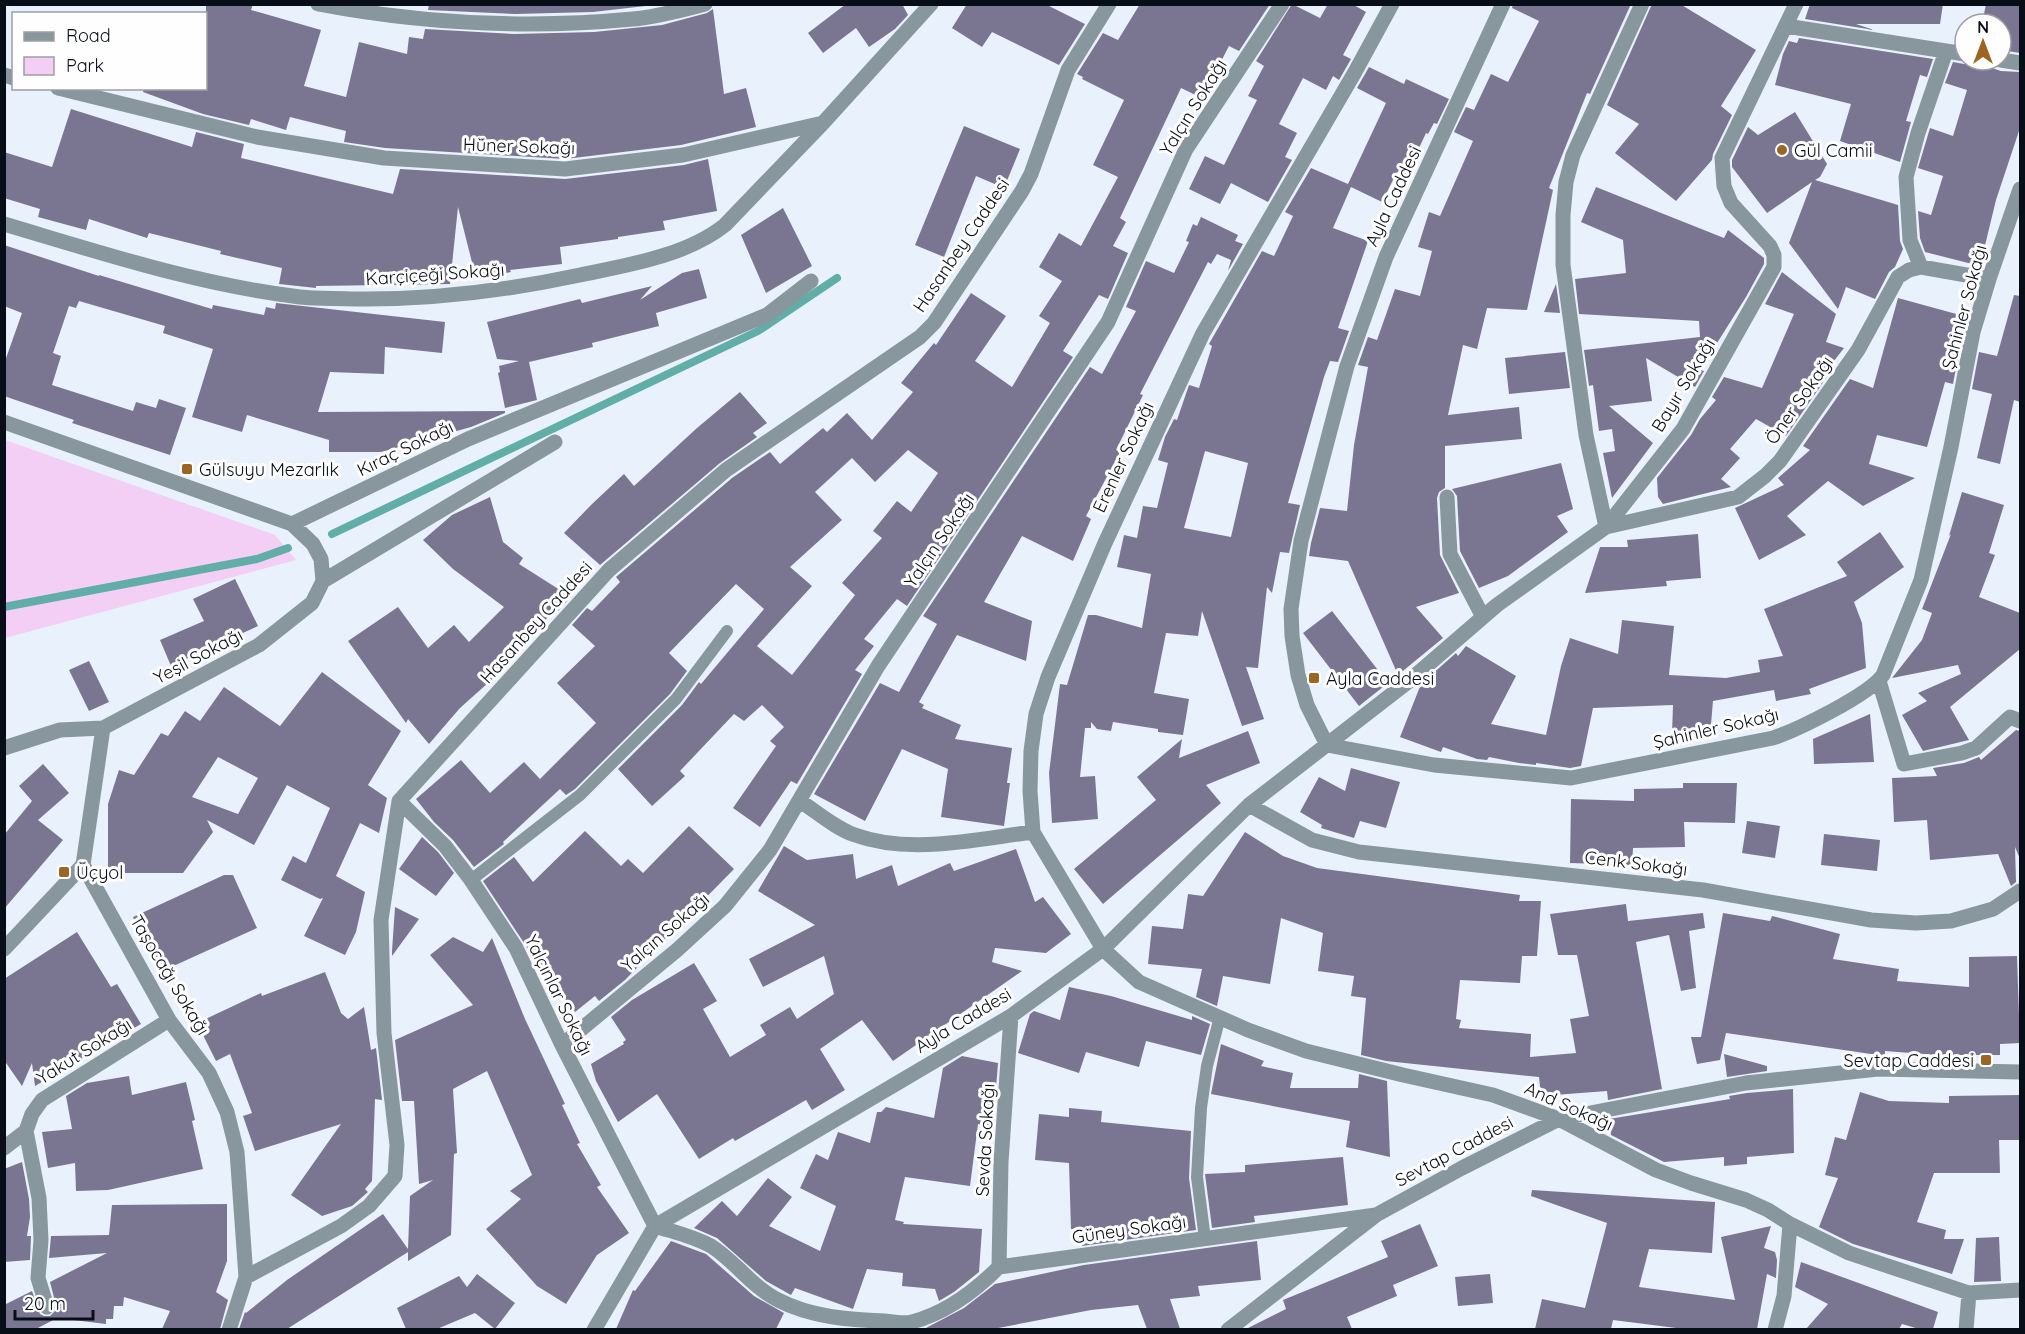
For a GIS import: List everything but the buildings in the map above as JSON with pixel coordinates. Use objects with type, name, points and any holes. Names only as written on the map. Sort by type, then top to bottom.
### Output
[{"type":"street","points":[[318,4],[399,18],[464,24],[634,19],[705,4]]},
{"type":"street","points":[[823,123],[931,4]]},
{"type":"street","name":"Hasanbey Caddesi","points":[[399,801],[609,570],[726,470],[927,330],[1022,191],[1031,174],[1068,70],[1109,4]]},
{"type":"street","name":"Yalçın Sokağı","points":[[562,1045],[677,950],[725,906],[770,850],[878,666],[1108,322],[1186,149],[1282,4]]},
{"type":"street","name":"Erenler Sokağı","points":[[1103,949],[1033,832],[1030,752],[1036,714],[1048,677],[1105,543],[1203,333],[1392,4]]},
{"type":"street","name":"Ayla Caddesi","points":[[594,1329],[655,1226],[1011,1016],[1103,949],[1250,806],[1326,745],[1307,705],[1298,675],[1292,636],[1291,609],[1301,541],[1347,366],[1386,257],[1503,4]]},
{"type":"street","points":[[1606,527],[1586,435],[1565,277],[1563,215],[1566,182],[1573,155],[1642,4]]},
{"type":"street","name":"Bayır Sokağı","points":[[1326,745],[1409,681],[1483,617],[1606,527],[1683,429],[1774,267],[1774,255],[1770,246],[1731,203],[1724,186],[1722,158],[1796,4]]},
{"type":"street","points":[[1786,26],[1953,52]]},
{"type":"street","points":[[1946,51],[1918,133],[1906,177],[1910,240],[1921,267],[1989,279]]},
{"type":"street","name":"Hüner Sokağı","points":[[66,90],[257,137],[384,159],[547,170],[683,155],[823,123]]},
{"type":"street","name":"Karçiçeği Sokağı","points":[[4,224],[201,280],[303,298],[402,299],[499,291],[616,268],[692,246],[725,225],[823,123]]},
{"type":"street","name":"Şahinler Sokağı","points":[[1326,745],[1434,765],[1578,777],[1786,734],[1834,709],[1879,681],[1921,580],[1951,447],[1973,332],[2020,189]]},
{"type":"street","name":"Öner Sokağı","points":[[1606,527],[1738,497],[1758,482],[1780,461],[1858,350],[1898,277],[1909,270],[1921,267]]},
{"type":"street","name":"Kıraç Sokağı","points":[[292,524],[468,439],[767,315],[811,281]]},
{"type":"street","points":[[4,422],[292,524],[313,544],[321,559],[323,581],[555,442]]},
{"type":"street","points":[[1448,497],[1450,554],[1483,617]]},
{"type":"street","name":"Yeşil Sokağı","points":[[4,748],[60,730],[103,728],[259,645],[312,603],[323,581]]},
{"type":"street","points":[[1879,681],[1904,764],[1977,748],[2010,717],[2020,721]]},
{"type":"street","points":[[4,949],[83,865],[103,728]]},
{"type":"street","points":[[229,1329],[246,1277],[340,1226],[369,1206],[395,1176],[397,1145],[384,1033],[381,920],[399,801]]},
{"type":"street","name":"Yalçınlar Sokağı","points":[[399,801],[445,846],[471,880],[516,948],[562,1045],[655,1226]]},
{"type":"street","points":[[800,801],[852,834],[873,841],[913,844],[950,842],[1033,832]]},
{"type":"street","name":"Cenk Sokağı","points":[[1250,806],[1312,840],[1359,852],[1703,890],[1871,920],[1916,923],[1951,921],[1993,909],[2020,891]]},
{"type":"street","name":"Taşocağı Sokağı","points":[[83,865],[170,1020],[209,1073],[228,1112],[237,1152],[246,1277]]},
{"type":"street","name":"And Sokağı","points":[[1103,949],[1139,982],[1248,1030],[1306,1050],[1402,1075],[1493,1095],[1559,1119],[1656,1170],[1746,1200],[1849,1253],[1969,1293],[2020,1290]]},
{"type":"street","name":"Sevda Sokağı","points":[[999,1267],[1001,1162],[1011,1016]]},
{"type":"street","name":"Yakut Sokağı","points":[[4,1148],[26,1131],[32,1114],[42,1100],[170,1020]]},
{"type":"street","name":"Sevtap Caddesi","points":[[1228,1329],[1376,1215],[1559,1119],[1746,1083],[1857,1070],[2020,1072]]},
{"type":"street","points":[[26,1131],[39,1198],[41,1240],[38,1278],[47,1307]]},
{"type":"street","name":"Güney Sokağı","points":[[999,1267],[1376,1215]]},
{"type":"street","points":[[1775,1329],[1784,1296],[1790,1224]]},
{"type":"street","points":[[655,1226],[692,1237],[711,1247],[778,1300],[814,1313],[851,1320],[911,1326],[953,1304],[980,1286],[999,1267]]},
{"type":"street","points":[[1966,1329],[1969,1293]]},
{"type":"lane","points":[[471,880],[580,795],[676,699],[727,631]]},
{"type":"lane","points":[[1205,1239],[1197,1177],[1201,1108],[1207,1066],[1220,1017]]},
{"type":"green space","points":[[5,440],[275,535],[296,560],[5,638]]},
{"type":"waterway","points":[[332,534],[758,331],[837,278]]},
{"type":"waterway","points":[[4,607],[257,559],[288,548]]},
{"type":"place","name":"Gül Camii","points":[[1782,150]]},
{"type":"place","name":"Gülsuyu Mezarlık","points":[[187,469]]},
{"type":"place","name":"Ayla Caddesi","points":[[1314,678]]},
{"type":"place","name":"Üçyol","points":[[64,872]]},
{"type":"place","name":"Sevtap Caddesi","points":[[1986,1060]]}]
